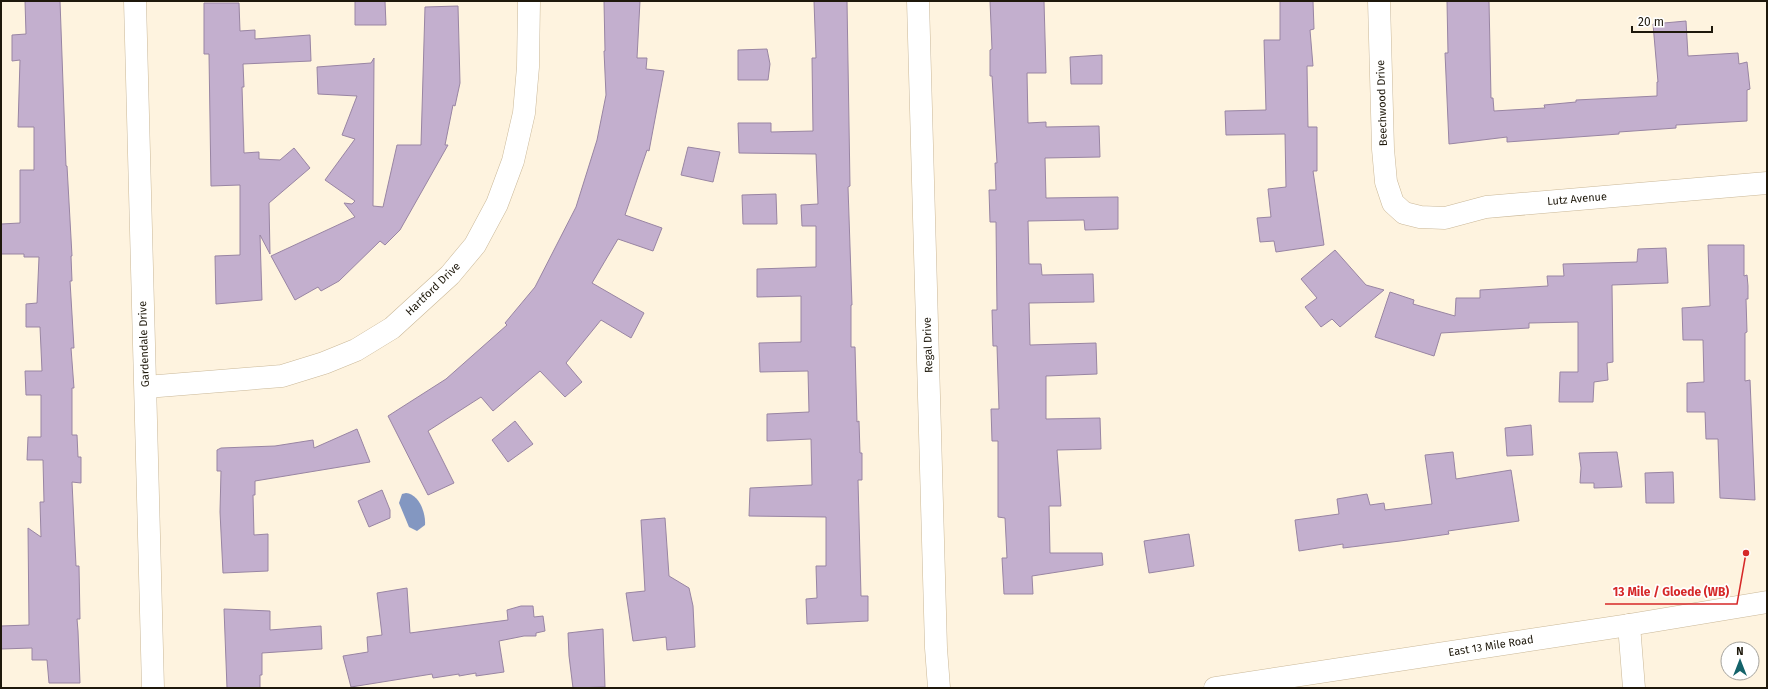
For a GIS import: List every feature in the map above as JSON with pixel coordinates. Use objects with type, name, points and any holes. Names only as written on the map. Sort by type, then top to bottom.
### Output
[{"type":"street","name":"Gardendale Drive","points":[[135,1],[153,688]]},
{"type":"street","name":"Hartford Drive","points":[[146,387],[282,376],[324,363],[356,350],[392,328],[450,275],[476,244],[498,204],[513,161],[524,113],[528,67],[529,1]]},
{"type":"street","name":"Regal Drive","points":[[918,1],[936,648],[939,688]]},
{"type":"street","name":"Beechwood Drive","points":[[1379,1],[1383,149],[1386,182],[1393,203]]},
{"type":"street","name":"Lutz Avenue","points":[[1393,203],[1404,214],[1420,217],[1445,218],[1486,207],[1767,183]]},
{"type":"street","name":"East 13 Mile Road","points":[[1215,688],[1629,625],[1767,602]]},
{"type":"street","points":[[1629,625],[1634,688]]},
{"type":"water","points":[[402,494],[411,494],[418,500],[423,510],[425,525],[417,531],[409,527],[399,503]]},
{"type":"building","points":[[25,1],[60,1],[66,166],[72,256],[72,281],[70,281],[74,348],[71,348],[74,388],[72,388],[72,435],[77,435],[78,457],[81,457],[81,483],[72,482],[76,566],[79,566],[80,619],[77,619],[80,683],[49,683],[47,660],[32,660],[32,648],[1,649],[1,626],[29,625],[28,528],[41,537],[40,502],[44,502],[43,460],[27,460],[28,437],[41,437],[41,395],[26,395],[25,371],[42,371],[40,327],[26,327],[26,304],[37,303],[39,257],[24,257],[24,254],[1,254],[1,224],[20,223],[20,170],[34,170],[34,127],[18,127],[20,60],[12,61],[12,35],[26,34]]},
{"type":"building","points":[[355,1],[385,1],[386,25],[355,25]]},
{"type":"building","points":[[604,1],[640,1],[637,58],[647,58],[646,69],[664,71],[649,151],[647,150],[625,215],[662,228],[653,251],[618,239],[592,283],[644,313],[631,338],[601,320],[566,363],[582,382],[565,397],[540,371],[493,411],[481,397],[428,431],[454,483],[428,495],[388,416],[446,379],[507,325],[505,323],[535,287],[576,207],[597,140],[606,95]]},
{"type":"building","points":[[814,1],[847,1],[850,186],[848,187],[852,305],[851,347],[855,347],[857,422],[859,421],[860,453],[862,453],[862,480],[858,480],[861,596],[868,596],[868,621],[807,624],[806,599],[817,598],[816,566],[826,566],[826,517],[749,516],[750,488],[812,485],[811,439],[767,441],[767,414],[809,412],[808,371],[760,372],[759,343],[801,342],[801,296],[757,297],[757,269],[816,267],[816,226],[802,226],[801,205],[818,204],[816,154],[739,153],[738,123],[771,123],[771,132],[813,131],[812,58],[816,58]]},
{"type":"building","points":[[990,1],[1044,1],[1046,73],[1027,73],[1028,123],[1046,122],[1046,127],[1099,126],[1100,157],[1045,158],[1046,198],[1118,197],[1118,229],[1085,230],[1084,220],[1028,221],[1029,264],[1041,264],[1042,275],[1093,274],[1094,302],[1029,303],[1030,345],[1096,343],[1097,374],[1046,376],[1046,419],[1100,418],[1101,449],[1057,450],[1061,506],[1049,506],[1050,553],[1102,553],[1103,565],[1032,576],[1033,594],[1004,594],[1002,558],[1007,558],[1005,518],[998,517],[998,441],[992,441],[991,409],[999,409],[997,346],[993,346],[992,310],[997,310],[996,222],[990,222],[989,190],[996,190],[995,163],[997,163],[992,76],[990,76],[990,50],[992,49]]},
{"type":"building","points":[[1280,1],[1313,1],[1314,29],[1310,30],[1313,66],[1307,66],[1308,127],[1317,127],[1317,171],[1313,171],[1324,245],[1276,252],[1274,241],[1260,242],[1257,218],[1271,217],[1268,189],[1286,187],[1285,134],[1226,135],[1225,111],[1266,110],[1264,40],[1280,40]]},
{"type":"building","points":[[1447,1],[1489,1],[1491,98],[1493,98],[1494,111],[1545,108],[1544,105],[1576,102],[1576,100],[1657,96],[1658,82],[1653,24],[1686,21],[1688,56],[1738,53],[1739,64],[1747,62],[1750,89],[1747,90],[1747,121],[1676,125],[1676,128],[1619,132],[1619,134],[1507,142],[1507,137],[1449,144],[1445,53],[1448,53]]},
{"type":"building","points":[[204,3],[239,3],[240,31],[255,30],[255,39],[310,35],[311,61],[243,64],[244,87],[242,87],[244,153],[259,152],[259,159],[280,160],[294,148],[310,168],[269,203],[270,254],[260,235],[262,300],[216,304],[215,256],[240,255],[240,185],[211,186],[209,54],[204,54]]},
{"type":"building","points":[[458,6],[460,83],[455,106],[453,105],[445,145],[448,145],[400,230],[385,245],[380,241],[339,281],[321,291],[318,287],[295,300],[271,256],[355,217],[344,203],[352,204],[355,201],[325,180],[355,139],[342,135],[357,96],[318,94],[317,67],[371,63],[374,58],[373,206],[383,207],[397,145],[421,145],[425,7]]},
{"type":"building","points":[[767,49],[770,64],[768,80],[738,80],[738,50]]},
{"type":"building","points":[[1102,55],[1102,84],[1071,84],[1070,57]]},
{"type":"building","points":[[688,147],[720,152],[713,182],[681,175]]},
{"type":"building","points":[[776,194],[777,224],[743,224],[742,195]]},
{"type":"building","points":[[1708,245],[1744,245],[1744,276],[1747,275],[1748,286],[1748,299],[1746,299],[1747,332],[1745,333],[1745,381],[1750,380],[1755,500],[1720,498],[1718,439],[1706,439],[1705,412],[1687,412],[1687,383],[1704,382],[1703,340],[1683,340],[1682,308],[1710,306]]},
{"type":"building","points":[[1666,248],[1668,283],[1612,285],[1613,362],[1607,363],[1608,380],[1594,382],[1593,402],[1559,402],[1560,372],[1578,372],[1578,322],[1529,323],[1529,328],[1441,333],[1434,356],[1375,337],[1390,292],[1414,300],[1413,304],[1455,316],[1456,298],[1480,298],[1480,290],[1548,286],[1547,276],[1564,276],[1563,264],[1637,262],[1638,249]]},
{"type":"building","points":[[1335,250],[1366,285],[1384,290],[1340,327],[1332,319],[1321,327],[1305,307],[1317,298],[1301,279]]},
{"type":"building","points":[[515,421],[533,444],[508,462],[492,440]]},
{"type":"building","points":[[1531,425],[1533,455],[1507,456],[1505,428]]},
{"type":"building","points":[[357,429],[370,462],[255,481],[255,495],[253,495],[254,535],[268,534],[268,571],[223,573],[220,512],[221,471],[217,471],[217,450],[221,448],[275,446],[313,440],[314,448]]},
{"type":"building","points":[[1453,452],[1456,479],[1511,470],[1519,521],[1448,531],[1449,534],[1400,541],[1343,548],[1343,544],[1299,551],[1295,520],[1339,514],[1337,499],[1367,494],[1370,505],[1384,503],[1385,510],[1432,504],[1425,455]]},
{"type":"building","points":[[1617,452],[1622,487],[1594,488],[1594,483],[1580,483],[1581,468],[1579,453]]},
{"type":"building","points":[[1673,472],[1674,503],[1646,503],[1645,473]]},
{"type":"building","points":[[382,490],[390,510],[390,518],[369,527],[358,501]]},
{"type":"building","points":[[665,518],[669,576],[689,588],[693,606],[695,647],[667,650],[666,637],[633,641],[626,593],[645,591],[641,520]]},
{"type":"building","points":[[1189,534],[1194,566],[1149,573],[1144,541]]},
{"type":"building","points":[[407,588],[410,633],[508,620],[507,610],[521,606],[533,606],[534,617],[543,616],[545,631],[536,633],[536,636],[524,636],[499,641],[504,672],[476,676],[476,673],[459,676],[459,674],[433,678],[432,674],[351,687],[343,656],[368,652],[367,637],[382,635],[377,593]]},
{"type":"building","points":[[224,609],[270,611],[270,630],[321,626],[322,649],[262,653],[262,675],[260,675],[260,688],[227,688]]},
{"type":"building","points":[[603,629],[605,687],[573,688],[568,633]]},
{"type":"place","name":"13 Mile / Gloede (WB)","points":[[1746,553]]}]
